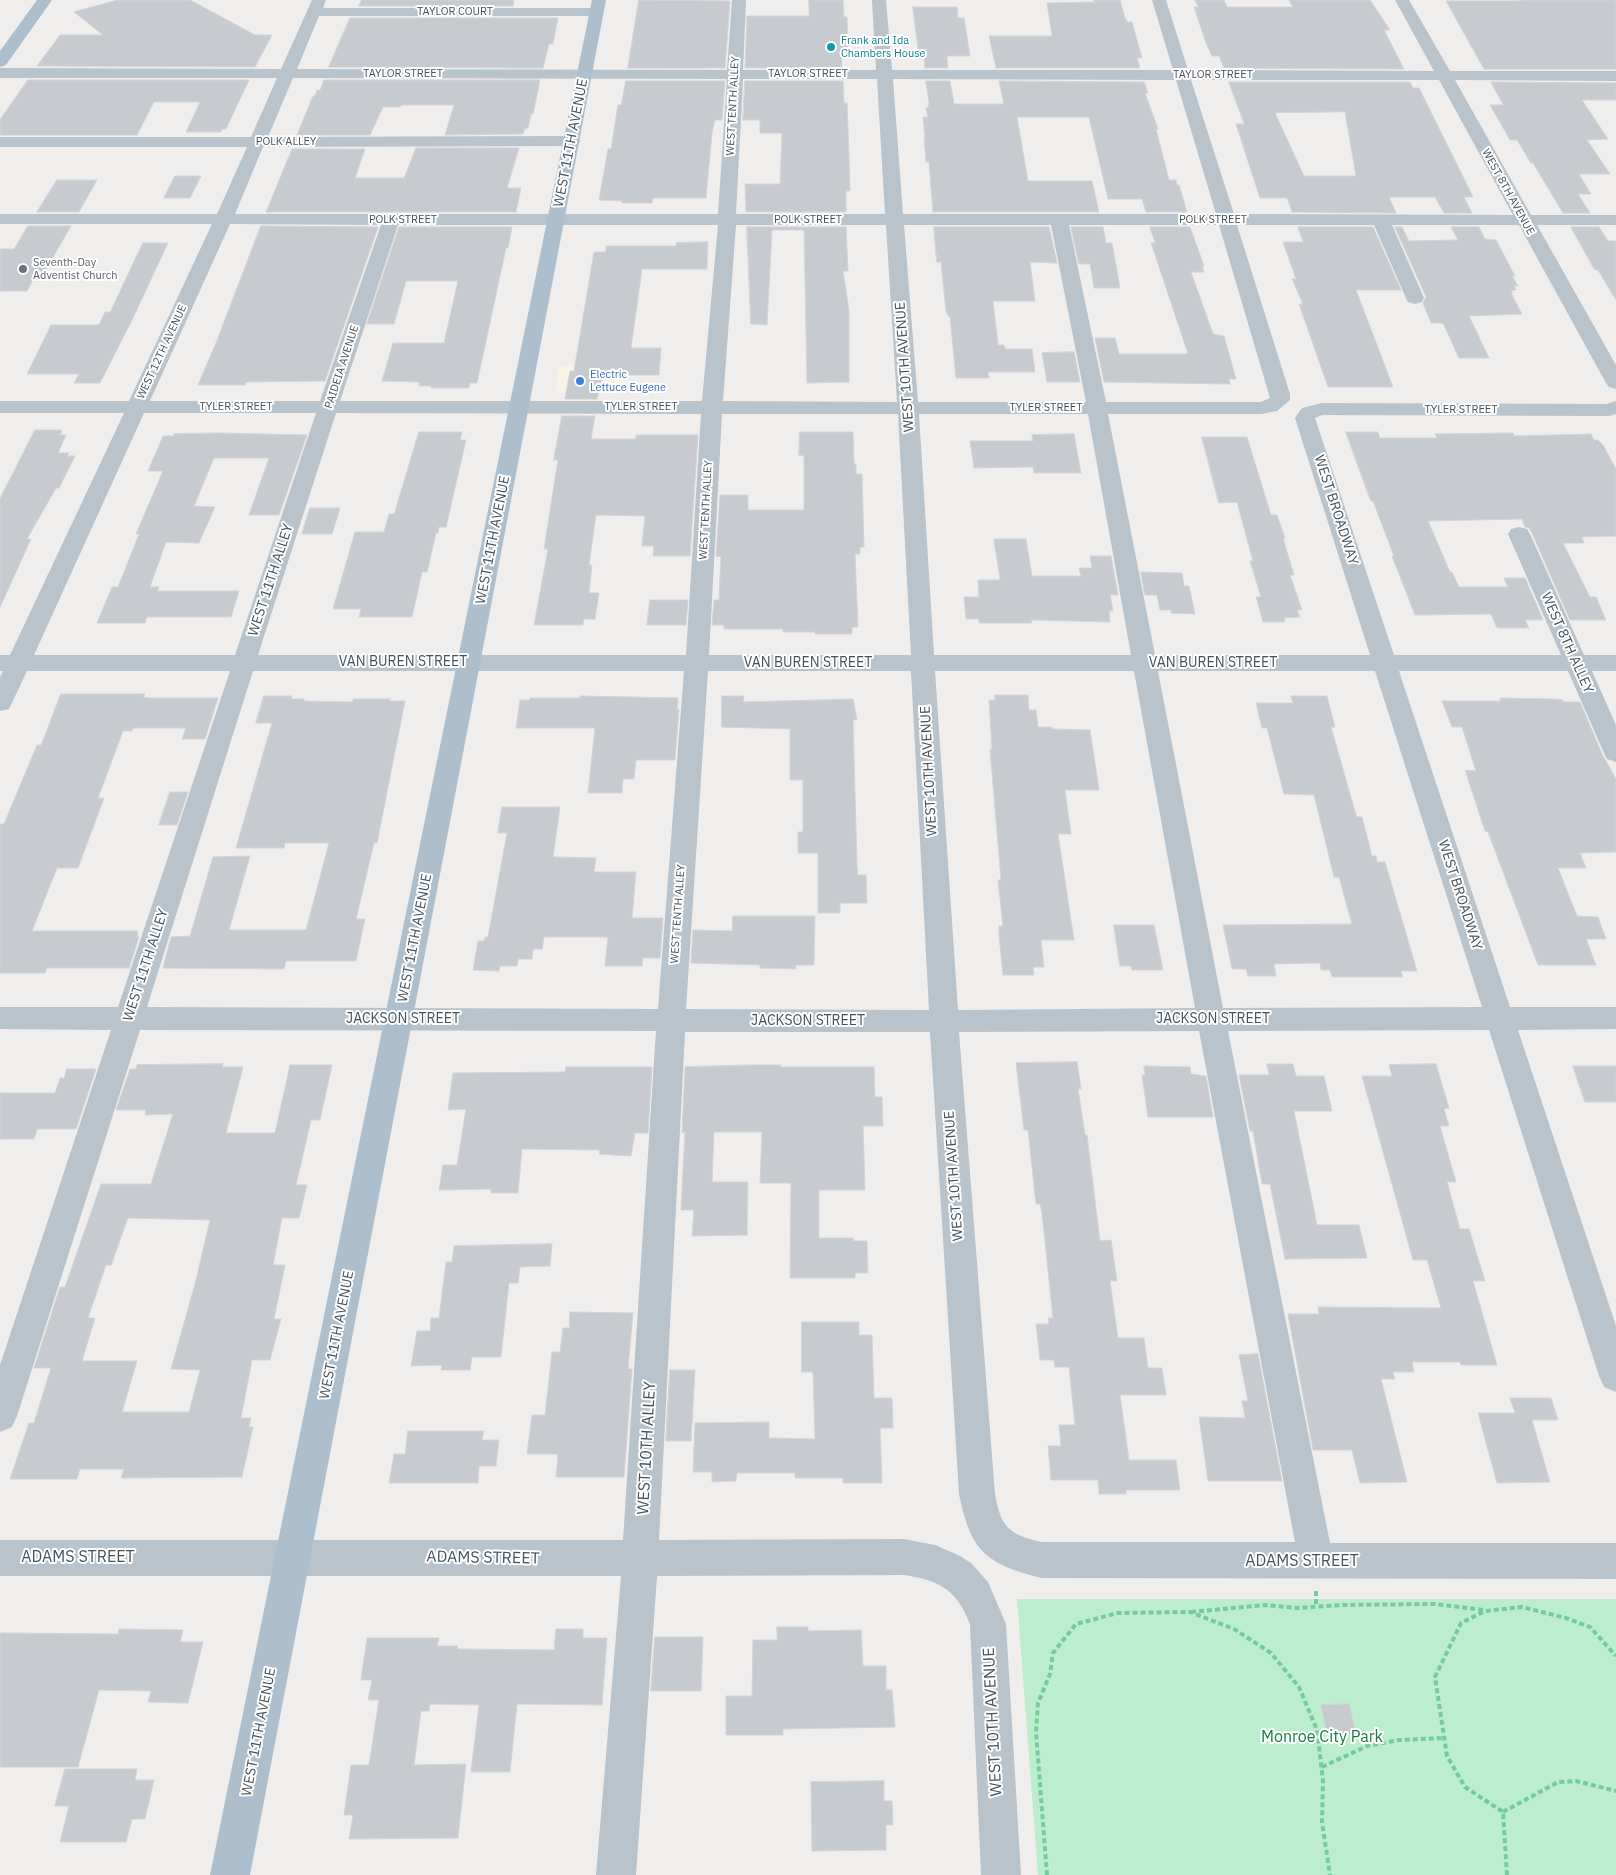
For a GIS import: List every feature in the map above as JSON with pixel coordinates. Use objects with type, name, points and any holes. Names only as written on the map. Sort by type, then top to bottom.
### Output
[{"type":"main road","points":[[0,62],[45,0]]},
{"type":"main road","name":"WEST 11TH AVENUE","points":[[230,1875],[598,6]]},
{"type":"street","name":"WEST TENTH ALLEY","points":[[671,1020],[697,663],[712,407],[727,220],[734,74],[740,0]]},
{"type":"street","name":"WEST 10TH AVENUE","points":[[879,0],[908,408],[944,1021],[976,1494],[986,1529],[992,1540]]},
{"type":"street","points":[[1159,0],[1226,220]]},
{"type":"street","name":"WEST 8TH AVENUE","points":[[1402,0],[1616,383]]},
{"type":"street","name":"TAYLOR COURT","points":[[317,6],[598,6]]},
{"type":"street","name":"WEST 12TH AVENUE","points":[[0,702],[9,663],[138,406],[219,229],[317,6]]},
{"type":"street","name":"TAYLOR STREET","points":[[0,74],[1616,76]]},
{"type":"street","name":"POLK ALLEY","points":[[0,142],[572,141]]},
{"type":"street","name":"POLK STREET","points":[[0,220],[219,229],[390,220],[1616,220]]},
{"type":"street","name":"PAIDEIA AVENUE","points":[[292,515],[390,220]]},
{"type":"street","points":[[1059,220],[1098,408],[1211,1019],[1316,1560]]},
{"type":"street","name":"TYLER STREET","points":[[0,407],[1270,407],[1280,400],[1280,394],[1226,220]]},
{"type":"street","points":[[1380,220],[1415,298]]},
{"type":"street","name":"TYLER STREET","points":[[1306,414],[1322,410],[1609,410],[1616,407]]},
{"type":"street","name":"WEST BROADWAY","points":[[1306,414],[1308,427],[1616,1376]]},
{"type":"street","name":"WEST 11TH ALLEY","points":[[0,1416],[292,515]]},
{"type":"street","name":"WEST 8TH ALLEY","points":[[1519,534],[1616,752]]},
{"type":"street","name":"VAN BUREN STREET","points":[[9,663],[1616,663]]},
{"type":"street","name":"JACKSON STREET","points":[[0,1018],[944,1021],[1616,1018]]},
{"type":"street","name":"WEST 10TH ALLEY","points":[[616,1875],[640,1559],[671,1020]]},
{"type":"street","name":"ADAMS STREET","points":[[992,1540],[1018,1555],[1041,1560],[1616,1561]]},
{"type":"street","name":"ADAMS STREET","points":[[0,1558],[293,1556],[640,1559],[904,1557],[932,1563],[947,1569],[961,1578]]},
{"type":"street","name":"WEST 10TH AVENUE","points":[[961,1578],[974,1591],[988,1624],[1001,1875]]},
{"type":"path","points":[[1048,1875],[1036,1732],[1038,1703],[1050,1674],[1053,1653],[1076,1624],[1118,1613],[1190,1612],[1223,1608],[1250,1608],[1266,1605],[1297,1608],[1343,1605],[1435,1604],[1484,1610],[1522,1607],[1566,1618],[1590,1627],[1616,1656]]},
{"type":"path","points":[[1484,1610],[1460,1623],[1435,1677],[1447,1756],[1465,1786],[1503,1812]]},
{"type":"path","points":[[1190,1612],[1234,1629],[1271,1653],[1299,1687],[1317,1730],[1323,1781],[1322,1822],[1330,1875]]},
{"type":"path","points":[[1322,1767],[1367,1746],[1399,1740],[1445,1738]]},
{"type":"path","points":[[1503,1812],[1558,1782],[1576,1781],[1616,1792]]},
{"type":"path","points":[[1503,1812],[1507,1875]]},
{"type":"shaded area","points":[[559,366],[626,367],[623,391],[555,391]]},
{"type":"green space","name":"Monroe City Park","points":[[1017,1599],[1616,1599],[1616,1875],[1038,1875]]},
{"type":"building","points":[[118,0],[190,0],[255,35],[272,35],[255,67],[37,66],[60,35],[103,35],[74,12]]},
{"type":"building","points":[[362,0],[514,0],[513,6],[359,6]]},
{"type":"building","points":[[639,0],[730,1],[725,68],[628,68]]},
{"type":"building","points":[[809,0],[843,0],[844,17],[847,17],[848,49],[841,49],[842,68],[745,68],[747,16],[809,16]]},
{"type":"building","points":[[1094,0],[1120,0],[1125,18],[1128,22],[1132,22],[1142,58],[1137,58],[1140,68],[996,68],[989,36],[1052,36],[1047,3],[1094,2]]},
{"type":"building","points":[[1195,0],[1224,0],[1227,7],[1293,7],[1289,0],[1370,0],[1390,30],[1384,30],[1404,69],[1224,68],[1219,56],[1212,56],[1206,43],[1194,7],[1198,7]]},
{"type":"building","points":[[1616,0],[1616,69],[1484,69],[1446,1]]},
{"type":"building","points":[[913,7],[957,7],[958,18],[964,18],[970,56],[947,56],[948,68],[925,68],[924,58],[919,55]]},
{"type":"building","points":[[350,18],[558,18],[553,44],[549,44],[543,68],[329,67]]},
{"type":"building","points":[[28,80],[249,80],[226,129],[222,129],[221,132],[186,132],[200,102],[154,102],[137,135],[0,135],[0,120]]},
{"type":"building","points":[[324,80],[540,80],[533,114],[531,114],[528,128],[525,128],[523,134],[445,135],[454,105],[401,105],[400,107],[383,107],[370,135],[297,135],[313,96],[315,96],[317,90],[320,90]]},
{"type":"building","points":[[626,81],[725,81],[722,120],[715,120],[712,133],[706,198],[653,198],[652,203],[622,203],[622,201],[599,200],[608,149],[611,149],[618,105],[621,105]]},
{"type":"building","points":[[745,81],[843,81],[844,103],[847,103],[850,191],[846,191],[846,212],[746,212],[745,184],[780,184],[782,133],[760,133],[760,120],[743,120]]},
{"type":"building","points":[[926,81],[950,81],[954,104],[1004,104],[999,81],[1144,82],[1148,93],[1145,93],[1158,129],[1156,129],[1169,180],[1176,180],[1177,185],[1179,185],[1187,212],[1146,212],[1142,199],[1108,199],[1089,117],[1017,117],[1028,181],[1092,181],[1099,212],[933,212],[929,162],[926,162],[924,139],[923,117],[928,117],[926,108],[928,108],[929,103]]},
{"type":"building","points":[[1229,82],[1410,82],[1413,88],[1419,88],[1473,197],[1464,197],[1472,213],[1444,213],[1435,197],[1389,197],[1396,213],[1292,212],[1287,198],[1260,198],[1236,124],[1244,124]],"holes":[[[1345,112],[1356,176],[1304,176],[1275,113]]]},
{"type":"building","points":[[1491,82],[1616,83],[1616,100],[1582,100],[1608,139],[1587,140],[1610,174],[1579,174],[1591,194],[1578,194],[1590,213],[1563,213],[1533,163],[1531,163],[1517,140],[1510,140],[1490,105],[1503,105]]},
{"type":"building","points":[[416,148],[519,148],[507,188],[521,188],[516,212],[266,212],[292,149],[365,149],[355,178],[404,178]]},
{"type":"building","points":[[175,176],[201,176],[190,198],[164,198]]},
{"type":"building","points":[[57,180],[97,180],[79,212],[37,212]]},
{"type":"building","name":"Seventh-Day Adventist Church","points":[[28,226],[71,226],[41,278],[35,276],[27,291],[0,291],[0,249],[14,249]]},
{"type":"building","points":[[261,226],[378,227],[325,381],[198,385],[216,343]]},
{"type":"building","points":[[399,227],[512,227],[477,383],[470,383],[469,388],[431,388],[431,386],[419,386],[420,382],[382,381],[393,343],[444,343],[458,281],[406,281],[394,324],[367,324]]},
{"type":"building","points":[[747,227],[846,227],[848,271],[843,271],[849,310],[849,382],[807,383],[804,230],[772,230],[767,325],[751,324]]},
{"type":"building","points":[[934,227],[1049,227],[1057,263],[1030,262],[1035,301],[993,301],[998,345],[1004,345],[1005,349],[1032,349],[1035,372],[988,372],[989,378],[956,378],[950,316],[948,316],[946,311],[941,262],[937,262]]},
{"type":"building","points":[[1071,227],[1103,227],[1106,243],[1112,243],[1120,288],[1094,288],[1090,264],[1079,264]]},
{"type":"building","points":[[1150,227],[1190,227],[1204,266],[1202,266],[1204,272],[1191,272],[1213,334],[1224,336],[1236,379],[1229,379],[1230,384],[1104,382],[1095,338],[1115,338],[1119,354],[1188,354],[1151,243],[1155,243]]},
{"type":"building","points":[[1298,227],[1373,227],[1401,290],[1356,290],[1393,387],[1328,387],[1299,304],[1303,304],[1292,279],[1296,279],[1283,242],[1303,242]]},
{"type":"building","points":[[1395,227],[1402,227],[1409,241],[1458,240],[1451,227],[1479,227],[1485,239],[1496,240],[1515,276],[1512,276],[1518,286],[1514,286],[1516,290],[1511,290],[1513,293],[1511,293],[1522,314],[1469,316],[1489,358],[1459,358],[1443,323],[1431,323],[1423,303],[1426,297]]},
{"type":"building","points":[[1571,227],[1599,227],[1608,241],[1616,241],[1616,300],[1598,270],[1595,270]]},
{"type":"building","points":[[708,242],[707,269],[642,269],[631,348],[661,348],[659,375],[603,375],[597,399],[565,399],[570,371],[574,371],[594,252],[606,252],[606,246],[676,246],[676,243]]},
{"type":"building","points":[[143,243],[168,243],[100,383],[74,383],[79,374],[27,374],[51,325],[99,325],[105,312],[110,312]]},
{"type":"building","points":[[1074,352],[1080,382],[1047,382],[1042,353]]},
{"type":"building","points":[[562,416],[595,416],[591,439],[636,439],[636,435],[698,435],[690,556],[653,556],[654,546],[642,546],[645,516],[596,515],[589,565],[592,565],[589,593],[599,593],[595,619],[584,619],[583,625],[534,625],[548,549],[544,549],[558,460],[554,460]]},
{"type":"building","points":[[35,430],[62,430],[60,435],[66,435],[58,453],[69,453],[67,456],[75,456],[59,488],[56,488],[27,539],[31,539],[0,607],[0,499]]},
{"type":"building","points":[[419,432],[462,432],[460,440],[466,440],[446,527],[439,527],[438,533],[436,533],[427,572],[422,572],[412,617],[359,617],[361,609],[333,609],[355,532],[384,532],[389,514],[394,514]]},
{"type":"building","points":[[800,432],[853,432],[856,474],[862,474],[864,547],[860,547],[860,554],[855,554],[858,627],[852,627],[852,634],[815,634],[815,632],[783,632],[783,629],[724,629],[724,625],[712,625],[714,600],[719,600],[721,557],[716,556],[720,495],[748,495],[748,510],[804,510],[804,456],[799,455]]},
{"type":"building","points":[[1346,432],[1378,432],[1380,438],[1437,438],[1435,434],[1513,433],[1514,436],[1591,434],[1594,440],[1598,440],[1603,445],[1616,469],[1616,536],[1582,537],[1584,543],[1563,543],[1590,597],[1596,597],[1606,620],[1570,620],[1532,533],[1529,528],[1525,527],[1522,519],[1428,521],[1450,572],[1452,572],[1459,587],[1508,587],[1504,578],[1525,578],[1543,620],[1525,620],[1529,628],[1497,628],[1491,614],[1415,615]]},
{"type":"building","points":[[219,433],[307,435],[279,515],[249,515],[269,458],[214,458],[194,506],[215,507],[199,543],[166,542],[150,587],[159,587],[157,591],[239,591],[231,617],[147,617],[145,623],[97,623],[112,587],[118,587],[139,534],[136,534],[163,471],[148,471],[163,436]]},
{"type":"building","points":[[1074,434],[1081,473],[1034,473],[1033,467],[974,468],[970,441],[1033,441],[1032,435]]},
{"type":"building","points":[[1202,437],[1247,437],[1271,515],[1277,515],[1285,538],[1283,538],[1294,575],[1290,575],[1302,610],[1297,610],[1300,617],[1284,618],[1285,622],[1263,622],[1256,597],[1261,597],[1250,561],[1253,561],[1237,502],[1219,503]]},
{"type":"building","points":[[310,508],[340,508],[332,534],[302,534]]},
{"type":"building","points":[[994,539],[1026,539],[1032,576],[1081,576],[1079,568],[1092,568],[1090,556],[1111,556],[1118,595],[1110,595],[1113,611],[1109,611],[1110,622],[1031,620],[1032,623],[979,623],[979,619],[966,619],[964,597],[979,597],[978,580],[1000,580]]},
{"type":"building","points":[[1141,572],[1182,573],[1184,586],[1189,586],[1195,614],[1171,613],[1171,610],[1160,610],[1157,595],[1145,595]]},
{"type":"building","points":[[650,600],[688,600],[686,625],[647,625]]},
{"type":"building","points":[[61,694],[145,694],[143,697],[150,698],[218,698],[205,739],[182,739],[186,728],[133,728],[132,731],[123,731],[98,798],[104,798],[78,868],[57,868],[32,931],[138,931],[137,937],[139,937],[129,968],[47,968],[45,973],[0,973],[0,824],[4,824],[37,745],[41,745]]},
{"type":"building","points":[[995,695],[1028,695],[1029,710],[1036,710],[1038,727],[1090,730],[1099,790],[1065,790],[1071,834],[1058,834],[1074,940],[1041,940],[1044,967],[1033,967],[1034,975],[1003,975],[999,935],[999,926],[1003,926],[998,880],[1001,880],[990,749],[992,749],[989,700],[995,700]]},
{"type":"building","points":[[264,696],[292,696],[291,699],[304,699],[304,701],[353,702],[353,699],[390,699],[389,701],[405,701],[377,843],[374,843],[356,919],[365,919],[356,961],[286,961],[284,969],[163,968],[171,937],[190,936],[213,857],[250,856],[229,930],[306,930],[329,843],[285,843],[284,848],[236,848],[272,723],[256,723]]},
{"type":"building","points":[[580,696],[678,698],[677,709],[679,709],[675,760],[636,760],[634,779],[623,779],[622,793],[588,793],[595,728],[516,728],[520,700],[530,700],[530,698],[580,698]]},
{"type":"building","points":[[722,696],[744,696],[743,702],[853,699],[857,720],[853,720],[857,867],[858,875],[866,875],[867,903],[840,903],[840,913],[818,913],[818,853],[798,853],[798,832],[803,832],[803,780],[790,780],[790,729],[722,727]]},
{"type":"building","points":[[1291,696],[1327,696],[1335,727],[1331,727],[1354,808],[1357,817],[1362,817],[1372,856],[1376,856],[1377,862],[1385,862],[1417,971],[1401,971],[1403,977],[1332,977],[1330,970],[1321,970],[1320,963],[1274,964],[1276,976],[1248,976],[1246,969],[1232,969],[1223,925],[1352,924],[1339,877],[1334,877],[1314,795],[1284,794],[1267,728],[1262,728],[1256,703],[1293,703]]},
{"type":"building","points":[[1500,698],[1552,699],[1563,700],[1564,702],[1580,702],[1602,754],[1616,779],[1616,852],[1580,853],[1586,868],[1558,868],[1577,916],[1598,917],[1606,939],[1586,939],[1596,965],[1538,965],[1488,832],[1485,831],[1465,770],[1476,771],[1462,727],[1452,727],[1442,701],[1501,701]]},
{"type":"building","points":[[170,792],[188,792],[177,825],[159,825]]},
{"type":"building","points":[[502,807],[560,807],[553,857],[596,858],[594,872],[636,872],[632,918],[663,918],[660,958],[643,958],[642,966],[605,966],[608,937],[544,937],[542,949],[533,949],[532,959],[518,959],[517,966],[500,966],[499,971],[473,970],[478,941],[484,941],[485,937],[488,937],[507,833],[498,833]]},
{"type":"building","points":[[733,916],[815,916],[814,965],[796,965],[796,969],[760,968],[760,965],[691,963],[693,930],[732,931]]},
{"type":"building","points":[[1114,925],[1154,925],[1163,970],[1132,970],[1131,966],[1120,966]]},
{"type":"building","points":[[1077,1062],[1081,1089],[1078,1089],[1085,1135],[1087,1135],[1100,1241],[1111,1240],[1117,1281],[1110,1281],[1118,1338],[1144,1338],[1148,1368],[1162,1368],[1166,1395],[1120,1395],[1129,1460],[1176,1460],[1180,1490],[1126,1490],[1126,1494],[1099,1494],[1098,1480],[1051,1480],[1048,1446],[1061,1446],[1059,1425],[1075,1425],[1069,1367],[1055,1367],[1054,1360],[1040,1360],[1036,1324],[1049,1324],[1048,1318],[1053,1318],[1042,1213],[1040,1204],[1036,1204],[1028,1130],[1024,1130],[1016,1063]]},
{"type":"building","points":[[223,1064],[222,1067],[243,1067],[226,1133],[275,1133],[290,1065],[332,1065],[320,1120],[311,1120],[296,1185],[307,1185],[299,1218],[282,1218],[273,1265],[285,1265],[274,1319],[281,1319],[270,1360],[252,1360],[241,1418],[251,1418],[249,1427],[253,1427],[242,1477],[121,1478],[124,1469],[80,1469],[77,1479],[10,1479],[29,1423],[34,1423],[51,1368],[34,1368],[60,1287],[65,1287],[101,1184],[151,1184],[173,1114],[145,1115],[146,1110],[116,1110],[130,1069],[136,1069],[137,1065]],"holes":[[[128,1218],[210,1220],[195,1284],[171,1369],[200,1370],[189,1412],[122,1412],[137,1361],[82,1361],[95,1318],[88,1318],[106,1265],[111,1265]]]},
{"type":"building","points":[[1267,1064],[1293,1064],[1296,1076],[1324,1076],[1332,1111],[1294,1111],[1317,1225],[1359,1225],[1367,1258],[1285,1259],[1270,1184],[1262,1184],[1253,1131],[1250,1131],[1239,1075],[1269,1075]]},
{"type":"building","points":[[1436,1064],[1449,1108],[1444,1109],[1449,1126],[1440,1126],[1456,1182],[1447,1182],[1460,1229],[1469,1229],[1485,1281],[1473,1281],[1497,1365],[1461,1365],[1460,1362],[1412,1362],[1414,1372],[1393,1372],[1395,1379],[1381,1379],[1407,1482],[1360,1483],[1352,1450],[1313,1450],[1288,1314],[1319,1314],[1318,1307],[1441,1308],[1427,1260],[1413,1260],[1362,1076],[1392,1076],[1389,1065]]},
{"type":"building","points":[[750,1065],[874,1067],[875,1097],[882,1097],[883,1126],[863,1126],[865,1190],[819,1190],[819,1238],[853,1238],[853,1241],[867,1241],[868,1273],[855,1273],[855,1278],[790,1278],[791,1183],[760,1183],[762,1132],[714,1132],[712,1182],[748,1182],[747,1235],[692,1236],[694,1210],[681,1210],[685,1132],[682,1133],[685,1067]]},
{"type":"building","points":[[1144,1066],[1190,1067],[1191,1074],[1206,1076],[1213,1117],[1148,1117],[1142,1075],[1145,1075]]},
{"type":"building","points":[[1573,1066],[1616,1066],[1616,1102],[1585,1102]]},
{"type":"building","points":[[566,1067],[652,1067],[648,1133],[635,1133],[631,1156],[599,1154],[600,1150],[522,1149],[518,1193],[491,1193],[491,1189],[439,1190],[443,1165],[457,1165],[466,1109],[448,1110],[453,1073],[565,1072]]},
{"type":"building","points":[[67,1069],[96,1069],[76,1129],[37,1129],[34,1139],[0,1139],[0,1093],[55,1093],[60,1078],[64,1078]]},
{"type":"building","points":[[552,1244],[550,1266],[520,1267],[518,1283],[509,1283],[501,1357],[472,1357],[470,1370],[441,1370],[442,1365],[411,1366],[417,1331],[430,1331],[431,1318],[439,1318],[446,1262],[452,1262],[454,1246]]},
{"type":"building","points":[[570,1312],[633,1313],[628,1369],[632,1369],[624,1477],[556,1477],[558,1454],[527,1454],[532,1415],[545,1415],[552,1352],[560,1352],[563,1328],[569,1328]]},
{"type":"building","points":[[802,1322],[859,1322],[859,1335],[872,1335],[874,1398],[892,1398],[893,1428],[880,1428],[882,1483],[843,1483],[843,1478],[795,1478],[795,1473],[737,1473],[736,1481],[712,1482],[712,1472],[693,1472],[695,1423],[769,1422],[769,1438],[815,1439],[813,1372],[802,1372]]},
{"type":"building","points":[[1258,1354],[1282,1481],[1208,1481],[1199,1417],[1245,1418],[1242,1401],[1248,1401],[1239,1355]]},
{"type":"building","points":[[670,1370],[695,1370],[691,1441],[666,1441]]},
{"type":"building","points":[[1510,1398],[1551,1398],[1558,1420],[1532,1420],[1550,1482],[1497,1483],[1478,1413],[1515,1413]]},
{"type":"building","points":[[408,1431],[484,1431],[482,1440],[499,1440],[496,1466],[479,1466],[478,1483],[389,1483],[394,1454],[405,1454]]},
{"type":"building","points":[[777,1627],[808,1627],[808,1631],[861,1630],[863,1666],[886,1666],[886,1690],[892,1690],[895,1727],[783,1729],[783,1735],[726,1735],[726,1696],[752,1696],[753,1640],[777,1640]]},
{"type":"building","points":[[119,1629],[183,1630],[180,1642],[203,1642],[188,1703],[148,1702],[151,1691],[99,1690],[78,1767],[0,1767],[0,1633],[118,1634]]},
{"type":"building","points":[[556,1629],[583,1629],[583,1638],[607,1638],[602,1705],[517,1704],[510,1772],[471,1772],[479,1705],[430,1704],[429,1711],[421,1711],[414,1765],[466,1764],[458,1838],[349,1839],[353,1815],[344,1815],[351,1765],[369,1765],[379,1700],[368,1700],[372,1680],[361,1680],[367,1638],[439,1638],[437,1646],[458,1646],[457,1649],[554,1650]]},
{"type":"building","points":[[655,1637],[703,1637],[701,1691],[651,1691]]},
{"type":"building","points":[[1349,1704],[1356,1734],[1327,1735],[1321,1705]]},
{"type":"building","points":[[65,1769],[137,1769],[135,1780],[154,1780],[145,1819],[132,1819],[126,1842],[60,1842],[69,1806],[55,1806]]},
{"type":"building","points":[[884,1781],[884,1801],[892,1801],[893,1825],[886,1825],[886,1850],[812,1851],[811,1782]]},
{"type":"place","name":"Frank and Ida Chambers House","points":[[831,47]]},
{"type":"place","name":"Seventh-Day Adventist Church","points":[[23,269]]},
{"type":"place","name":"Electric Lettuce Eugene","points":[[580,381]]}]
